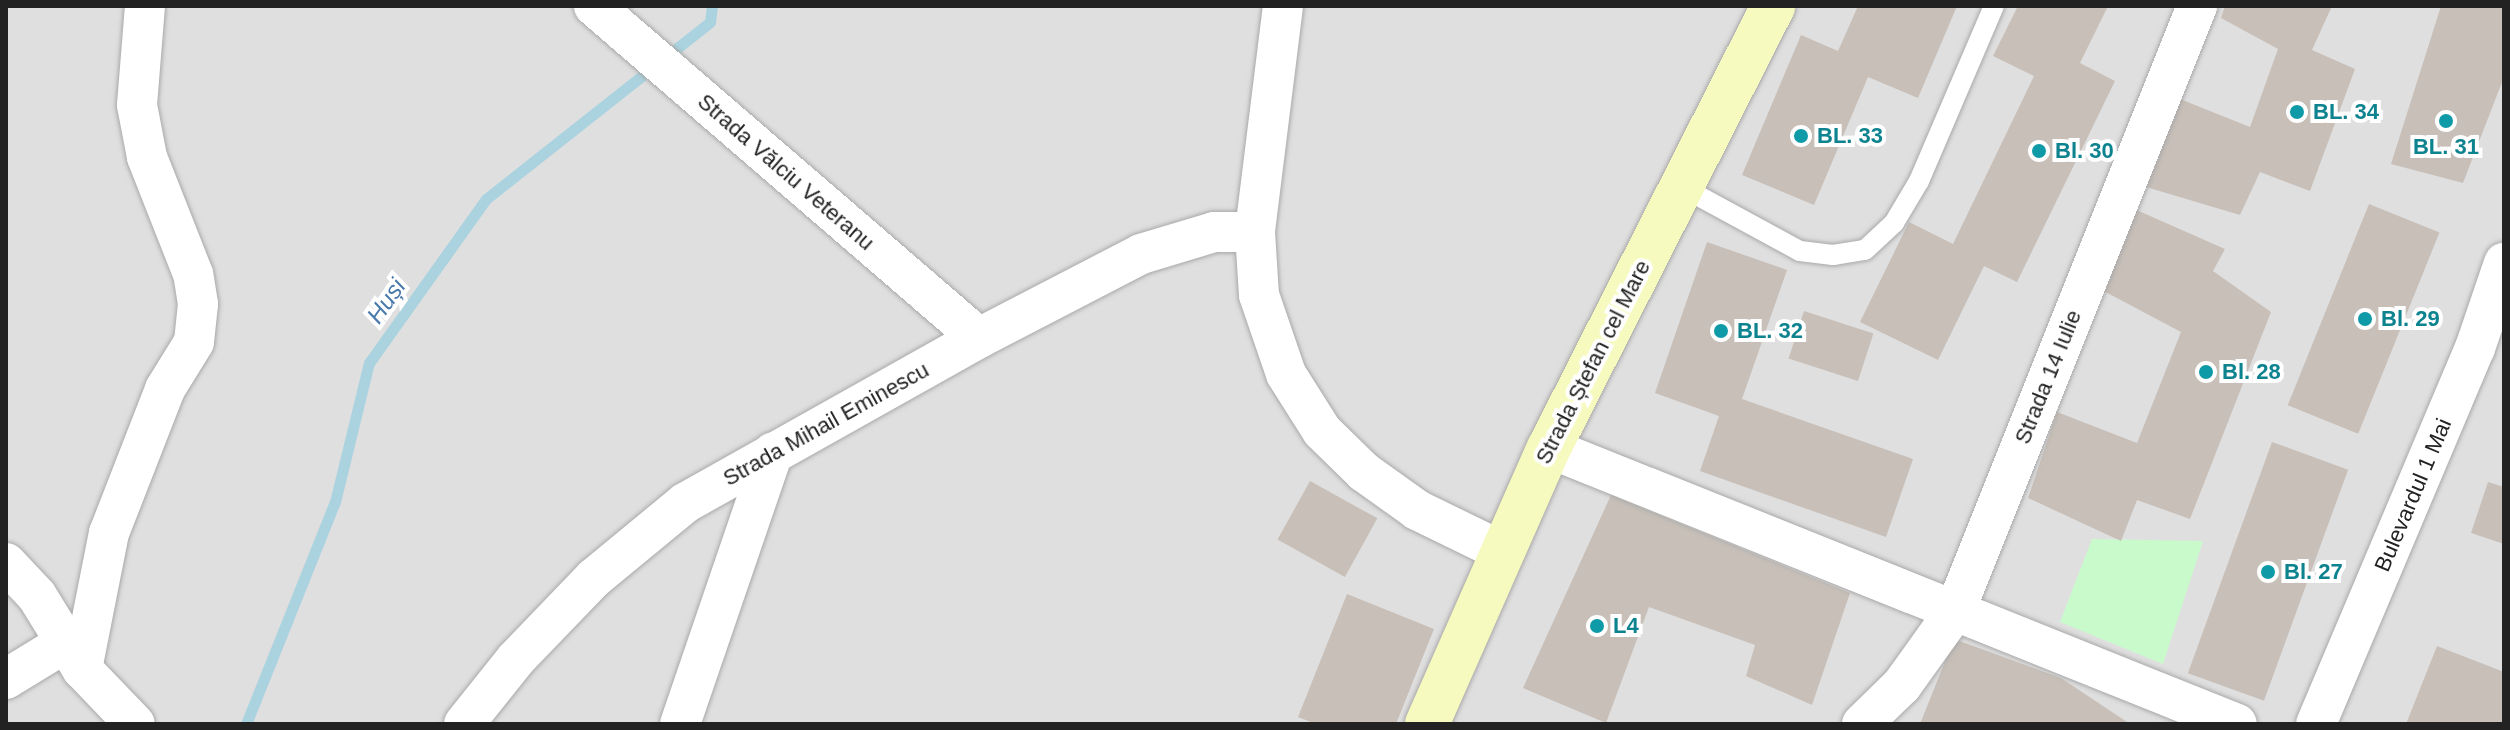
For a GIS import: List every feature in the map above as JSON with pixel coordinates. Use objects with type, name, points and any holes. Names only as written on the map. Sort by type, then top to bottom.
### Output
[{"type":"street","points":[[73,656],[109,533],[165,389],[194,342],[198,304],[193,274],[147,157],[137,105],[145,6]]},
{"type":"street","points":[[1283,6],[1255,232],[1259,295],[1286,374],[1322,431],[1364,472],[1417,510],[1501,551]]},
{"type":"street","name":"Strada Ștefan cel Mare","points":[[1427,724],[1549,448],[1773,6]]},
{"type":"street","name":"Strada 14 Iulie","points":[[1862,724],[1902,685],[1955,611],[2197,6]]},
{"type":"street","name":"Strada Vălciu Veteranu","points":[[600,12],[979,338]]},
{"type":"street","name":"Strada Mihail Eminescu","points":[[464,724],[515,660],[594,578],[685,503],[979,338],[1141,254],[1214,232],[1255,232]]},
{"type":"street","name":"Bulevardul 1 Mai","points":[[2316,724],[2475,348],[2504,263]]},
{"type":"street","points":[[1549,448],[2237,724]]},
{"type":"street","points":[[680,724],[773,452]]},
{"type":"street","points":[[6,563],[37,596],[73,656],[135,724]]},
{"type":"street","points":[[6,679],[73,656]]},
{"type":"lane","points":[[1682,187],[1800,251],[1833,255],[1865,250],[1894,223],[1919,181],[1994,6]]},
{"type":"shaded area","name":"Huși","points":[[6,6],[2504,6],[2504,724],[6,724]]},
{"type":"green space","points":[[2092,539],[2203,541],[2163,664],[2060,622]]},
{"type":"building","name":"BL. 33","points":[[1858,6],[1957,6],[1918,98],[1868,77],[1814,205],[1742,175],[1801,35],[1838,51]]},
{"type":"building","name":"Bl. 30","points":[[2018,6],[2108,6],[2080,63],[2115,81],[2017,282],[1984,266],[1938,360],[1860,322],[1909,222],[1953,244],[2034,76],[1993,56]]},
{"type":"building","name":"BL. 34","points":[[2225,6],[2332,6],[2312,50],[2355,69],[2310,191],[2260,172],[2240,215],[2146,187],[2175,97],[2250,127],[2278,49],[2221,18]]},
{"type":"building","name":"BL. 31","points":[[2441,6],[2504,6],[2504,77],[2463,183],[2391,164]]},
{"type":"building","name":"Bl. 29","points":[[2369,204],[2439,232],[2358,434],[2288,405]]},
{"type":"building","name":"Bl. 28","points":[[2132,208],[2225,249],[2213,271],[2271,312],[2190,519],[2137,500],[2121,541],[2028,498],[2057,412],[2137,443],[2181,332],[2098,288]]},
{"type":"building","name":"BL. 32","points":[[1707,242],[1787,270],[1742,399],[1913,459],[1886,537],[1700,471],[1719,416],[1655,393]]},
{"type":"building","points":[[1804,311],[1873,334],[1858,381],[1789,359]]},
{"type":"building","name":"Bl. 27","points":[[2272,442],[2348,470],[2264,701],[2188,673]]},
{"type":"building","points":[[1310,481],[1377,518],[1345,577],[1278,540]]},
{"type":"building","points":[[2488,482],[2504,487],[2504,544],[2471,533]]},
{"type":"building","name":"L4","points":[[1611,495],[1850,593],[1812,705],[1746,676],[1755,645],[1649,607],[1606,723],[1523,688]]},
{"type":"building","points":[[1347,594],[1434,629],[1396,724],[1316,724],[1298,717]]},
{"type":"building","points":[[1954,639],[2061,678],[2130,724],[1920,724]]},
{"type":"building","points":[[2437,646],[2504,672],[2504,724],[2406,724]]},
{"type":"waterway","name":"Huși","points":[[246,724],[335,502],[369,363],[486,199],[710,22],[712,6]]},
{"type":"place","name":"BL. 34","points":[[2297,112]]},
{"type":"place","name":"BL. 31","points":[[2446,121]]},
{"type":"place","name":"BL. 33","points":[[1801,136]]},
{"type":"place","name":"Bl. 30","points":[[2039,151]]},
{"type":"place","name":"Bl. 29","points":[[2365,319]]},
{"type":"place","name":"BL. 32","points":[[1721,331]]},
{"type":"place","name":"Bl. 28","points":[[2206,372]]},
{"type":"place","name":"Bl. 27","points":[[2268,572]]},
{"type":"place","name":"L4","points":[[1597,626]]}]
